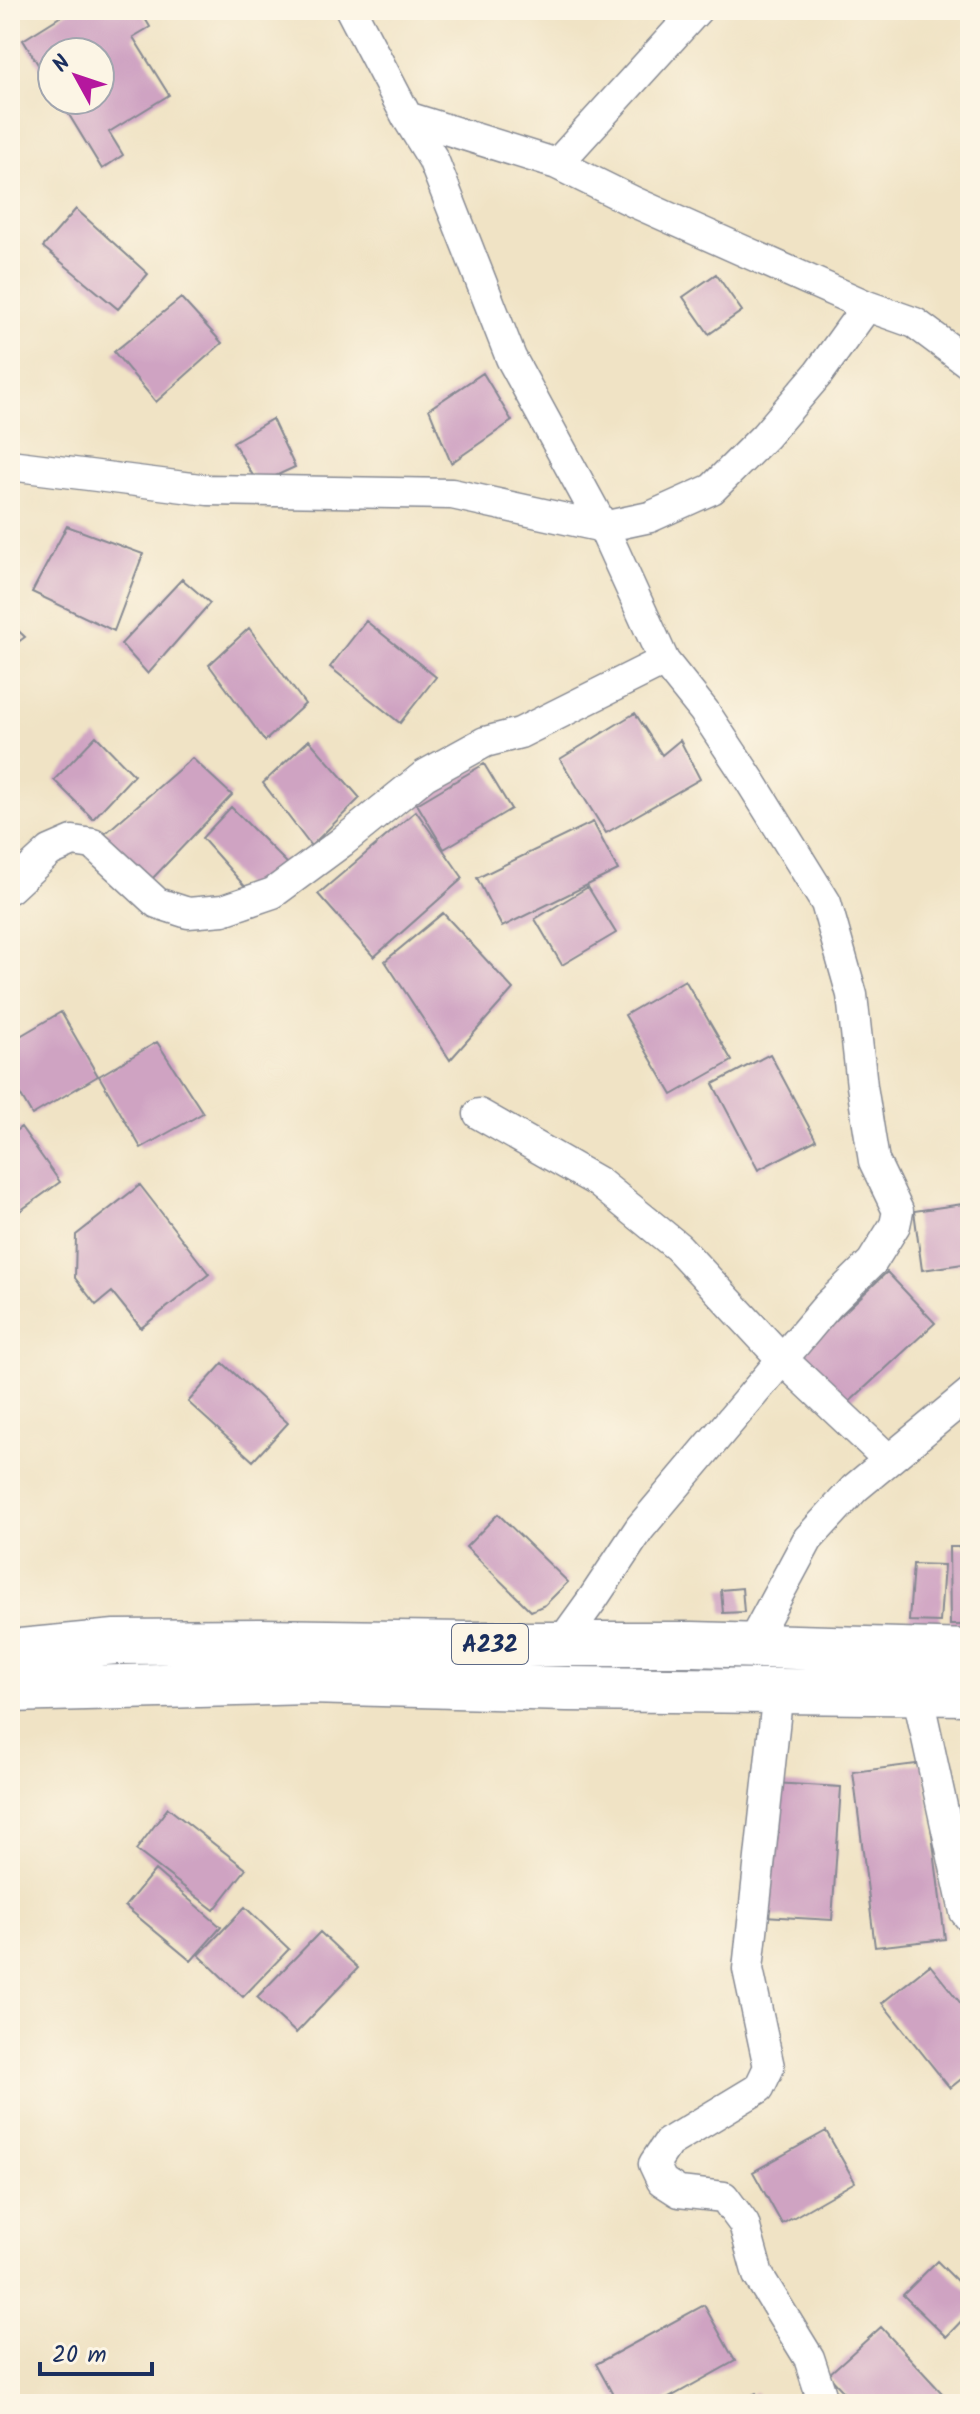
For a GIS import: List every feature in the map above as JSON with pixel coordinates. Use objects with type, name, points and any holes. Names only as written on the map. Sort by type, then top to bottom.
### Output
[{"type":"main road","name":"A232","points":[[10,1652],[115,1642],[692,1644],[970,1652]]},
{"type":"main road","name":"A232","points":[[10,1690],[308,1682],[567,1689],[970,1693]]},
{"type":"street","points":[[351,10],[407,117],[433,159],[511,358],[603,527],[664,661],[704,711],[826,903],[852,995],[874,1161],[898,1211],[895,1225],[872,1262],[781,1358],[640,1528],[561,1643]]},
{"type":"street","points":[[557,164],[697,10]]},
{"type":"street","points":[[407,117],[557,164],[634,202],[867,306],[915,323],[970,364]]},
{"type":"street","points":[[10,465],[208,490],[452,494],[603,527],[650,517],[712,489],[792,405],[867,306]]},
{"type":"street","points":[[10,888],[50,851],[73,841],[93,844],[157,903],[188,913],[223,910],[273,893],[425,775],[485,742],[520,733],[664,661]]},
{"type":"street","points":[[479,1114],[598,1182],[667,1237],[781,1358],[889,1460]]},
{"type":"street","points":[[750,1647],[808,1539],[855,1488],[970,1393]]},
{"type":"street","points":[[778,1690],[748,1969],[769,2067],[759,2088],[668,2143],[654,2164],[662,2181],[679,2192],[724,2197],[744,2224],[758,2275],[809,2358],[824,2404]]},
{"type":"street","points":[[917,1692],[965,1912],[970,1918]]},
{"type":"building","points":[[71,10],[140,10],[150,27],[133,37],[169,95],[109,132],[123,155],[102,169],[70,116],[116,116],[116,36],[36,36],[36,61],[23,40]]},
{"type":"building","points":[[76,209],[148,274],[118,309],[43,247]]},
{"type":"building","points":[[716,274],[742,311],[709,334],[683,297]]},
{"type":"building","points":[[181,298],[222,343],[156,402],[114,352]]},
{"type":"building","points":[[483,373],[512,421],[451,463],[429,409]]},
{"type":"building","points":[[272,419],[295,467],[258,484],[233,442]]},
{"type":"building","points":[[67,526],[143,554],[114,631],[32,592]]},
{"type":"building","points":[[182,579],[210,603],[148,674],[121,644]]},
{"type":"building","points":[[366,621],[436,677],[400,723],[330,667]]},
{"type":"building","points":[[10,623],[25,637],[10,648]]},
{"type":"building","points":[[249,628],[305,704],[265,741],[209,665]]},
{"type":"building","points":[[635,713],[662,755],[680,740],[700,779],[606,833],[560,759]]},
{"type":"building","points":[[96,736],[134,775],[93,819],[54,780]]},
{"type":"building","points":[[309,740],[360,798],[311,846],[263,783]]},
{"type":"building","points":[[192,758],[232,795],[152,879],[93,844]]},
{"type":"building","points":[[484,764],[511,809],[444,849],[417,804]]},
{"type":"building","points":[[231,807],[291,867],[248,890],[202,838]]},
{"type":"building","points":[[416,811],[463,878],[374,957],[318,894]]},
{"type":"building","points":[[593,822],[618,870],[502,927],[477,878]]},
{"type":"building","points":[[588,887],[616,933],[562,965],[535,919]]},
{"type":"building","points":[[443,913],[513,989],[450,1060],[385,961]]},
{"type":"building","points":[[685,980],[732,1061],[672,1095],[625,1015]]},
{"type":"building","points":[[61,1012],[98,1076],[32,1115],[10,1077],[10,1042]]},
{"type":"building","points":[[157,1042],[203,1113],[141,1148],[99,1076]]},
{"type":"building","points":[[770,1054],[816,1140],[758,1170],[713,1084]]},
{"type":"building","points":[[21,1127],[60,1182],[10,1218],[10,1135]]},
{"type":"building","points":[[140,1185],[209,1274],[141,1328],[112,1292],[96,1305],[75,1278],[76,1235]]},
{"type":"building","points":[[970,1203],[970,1263],[922,1270],[914,1211]]},
{"type":"building","points":[[887,1272],[935,1323],[846,1405],[799,1355]]},
{"type":"building","points":[[223,1363],[288,1423],[253,1461],[188,1402]]},
{"type":"building","points":[[498,1514],[568,1582],[545,1605],[531,1611],[466,1547]]},
{"type":"building","points":[[949,1547],[970,1547],[970,1625],[950,1625]]},
{"type":"building","points":[[913,1564],[944,1565],[940,1622],[909,1621]]},
{"type":"building","points":[[742,1588],[744,1612],[723,1613],[721,1590]]},
{"type":"building","points":[[923,1763],[945,1939],[875,1947],[853,1772]]},
{"type":"building","points":[[773,1783],[841,1787],[832,1920],[764,1916]]},
{"type":"building","points":[[168,1808],[246,1869],[214,1910],[136,1850]]},
{"type":"building","points":[[155,1870],[221,1927],[191,1961],[125,1906]]},
{"type":"building","points":[[245,1907],[289,1949],[243,1997],[199,1955]]},
{"type":"building","points":[[320,1932],[358,1968],[296,2033],[257,1997]]},
{"type":"building","points":[[930,1965],[970,2015],[970,2072],[950,2088],[882,2003]]},
{"type":"building","points":[[826,2131],[855,2182],[782,2224],[753,2172]]},
{"type":"building","points":[[937,2261],[970,2294],[970,2312],[946,2337],[903,2295]]},
{"type":"building","points":[[704,2305],[735,2361],[658,2404],[618,2404],[596,2364]]},
{"type":"building","points":[[881,2327],[942,2393],[930,2404],[855,2404],[828,2375]]},
{"type":"building","points":[[756,2393],[762,2404],[733,2404]]}]
